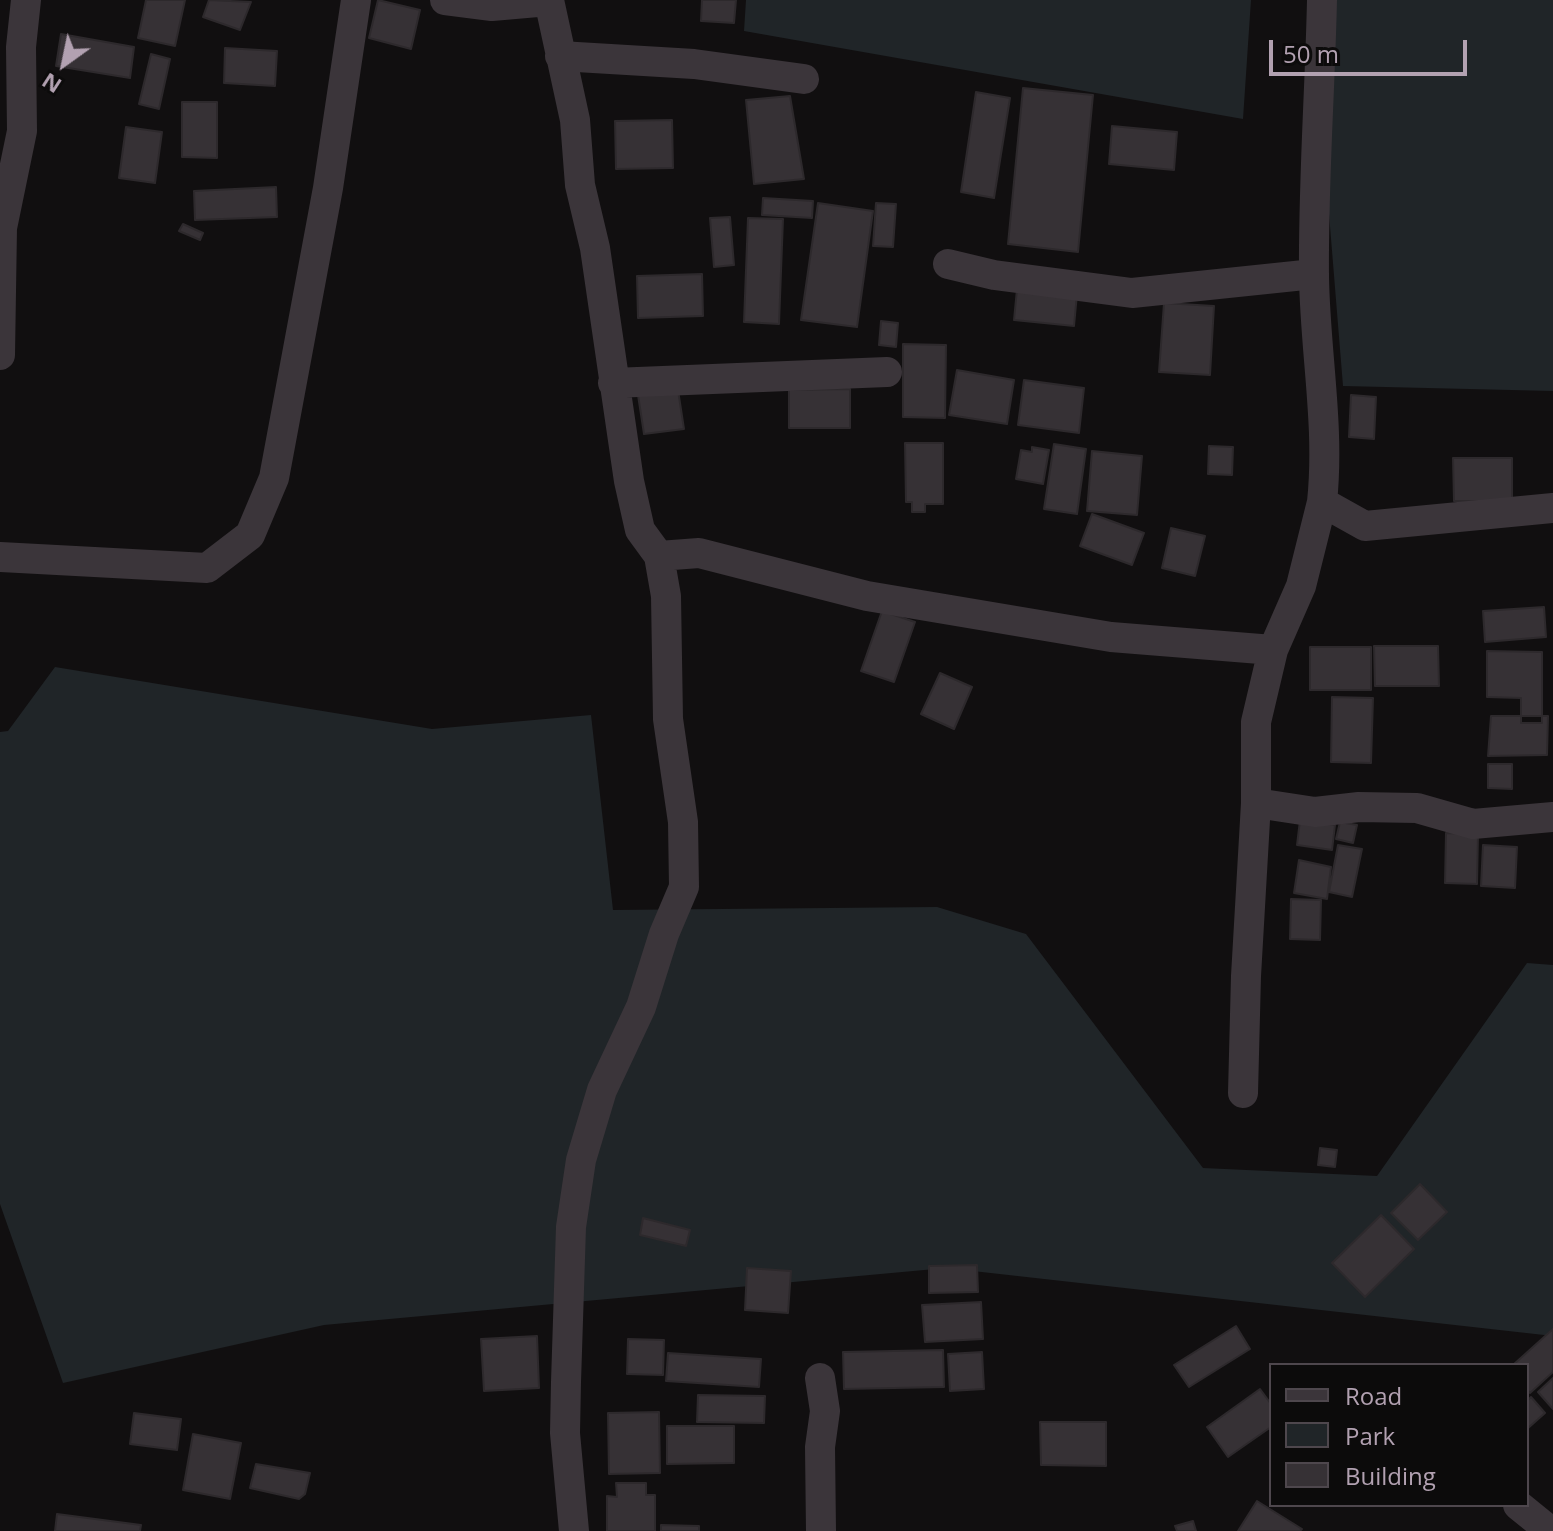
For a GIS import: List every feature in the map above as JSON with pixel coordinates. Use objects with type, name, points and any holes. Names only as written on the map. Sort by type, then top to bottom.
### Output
[{"type":"street","points":[[0,355],[2,228],[22,131],[21,47],[26,0]]},
{"type":"street","points":[[0,557],[207,568],[250,535],[274,478],[328,188],[356,0]]},
{"type":"street","points":[[445,0],[492,6],[549,0],[575,120],[580,185],[595,248],[613,383],[640,530],[659,556],[666,596],[668,719],[683,822],[684,887],[664,934],[641,1007],[602,1090],[581,1160],[571,1227],[566,1369],[565,1433],[574,1531]]},
{"type":"street","points":[[1243,1093],[1256,803],[1256,722],[1273,650],[1301,586],[1322,502],[1326,443],[1316,352],[1314,274],[1322,0]]},
{"type":"street","points":[[560,56],[694,64],[804,79]]},
{"type":"street","points":[[948,264],[994,275],[1132,293],[1314,274]]},
{"type":"street","points":[[613,383],[887,372]]},
{"type":"street","points":[[1322,502],[1365,526],[1553,508]]},
{"type":"street","points":[[659,556],[699,553],[867,596],[1111,637],[1273,650]]},
{"type":"street","points":[[1256,803],[1315,812],[1359,807],[1417,808],[1473,824],[1553,817]]},
{"type":"street","points":[[820,1378],[825,1411],[820,1447],[821,1531]]},
{"type":"street","points":[[1520,1507],[1550,1531]]},
{"type":"green space","points":[[746,0],[1251,0],[1243,119],[744,31]]},
{"type":"green space","points":[[1325,0],[1553,0],[1553,391],[1343,386],[1312,5]]},
{"type":"green space","points":[[55,667],[432,729],[591,715],[613,910],[937,907],[1026,934],[1203,1168],[1377,1176],[1527,963],[1553,965],[1553,1336],[946,1268],[324,1325],[63,1383],[0,1204],[0,732],[8,731]]},
{"type":"building","points":[[146,0],[185,0],[175,46],[138,38]]},
{"type":"building","points":[[209,0],[251,2],[240,30],[203,17]]},
{"type":"building","points":[[378,0],[420,10],[411,49],[369,38]]},
{"type":"building","points":[[702,0],[736,0],[734,23],[701,21]]},
{"type":"building","points":[[61,34],[134,47],[130,78],[56,66]]},
{"type":"building","points":[[225,48],[277,51],[275,86],[224,83]]},
{"type":"building","points":[[151,54],[170,59],[159,109],[139,104]]},
{"type":"building","points":[[1023,88],[1093,95],[1078,252],[1008,244]]},
{"type":"building","points":[[976,92],[1010,98],[994,198],[961,192]]},
{"type":"building","points":[[790,96],[804,179],[754,184],[746,100]]},
{"type":"building","points":[[182,102],[217,102],[217,158],[182,157]]},
{"type":"building","points":[[672,120],[673,168],[616,169],[615,121]]},
{"type":"building","points":[[1112,126],[1177,132],[1174,170],[1109,164]]},
{"type":"building","points":[[126,127],[162,132],[155,183],[119,178]]},
{"type":"building","points":[[276,187],[277,217],[195,220],[194,191]]},
{"type":"building","points":[[763,198],[813,201],[812,218],[762,215]]},
{"type":"building","points":[[818,203],[873,211],[857,327],[801,320]]},
{"type":"building","points":[[876,203],[896,204],[893,247],[873,246]]},
{"type":"building","points":[[730,217],[734,265],[714,267],[710,218]]},
{"type":"building","points":[[748,218],[783,219],[779,324],[744,322]]},
{"type":"building","points":[[183,224],[203,233],[200,240],[179,231]]},
{"type":"building","points":[[702,274],[703,316],[638,318],[637,276]]},
{"type":"building","points":[[1017,289],[1077,294],[1074,326],[1014,320]]},
{"type":"building","points":[[1164,303],[1214,306],[1210,375],[1159,372]]},
{"type":"building","points":[[881,321],[898,323],[896,347],[879,345]]},
{"type":"building","points":[[903,344],[946,345],[945,418],[903,417]]},
{"type":"building","points":[[957,370],[1014,380],[1007,424],[949,415]]},
{"type":"building","points":[[1024,380],[1084,388],[1079,433],[1018,425]]},
{"type":"building","points":[[850,389],[850,428],[789,428],[789,390]]},
{"type":"building","points":[[678,390],[684,429],[644,434],[638,395]]},
{"type":"building","points":[[1351,395],[1376,397],[1374,439],[1349,437]]},
{"type":"building","points":[[905,443],[943,443],[943,504],[925,504],[925,512],[912,512],[912,502],[906,502]]},
{"type":"building","points":[[1054,444],[1086,449],[1077,514],[1044,509]]},
{"type":"building","points":[[1209,446],[1233,447],[1232,475],[1208,474]]},
{"type":"building","points":[[1032,447],[1049,450],[1043,484],[1016,479],[1021,450],[1032,452]]},
{"type":"building","points":[[1092,451],[1142,456],[1137,515],[1087,511]]},
{"type":"building","points":[[1453,458],[1512,458],[1512,501],[1454,501]]},
{"type":"building","points":[[1092,514],[1144,533],[1132,565],[1080,546]]},
{"type":"building","points":[[1171,528],[1205,536],[1195,576],[1162,568]]},
{"type":"building","points":[[1544,607],[1546,637],[1485,642],[1483,611]]},
{"type":"building","points":[[882,611],[915,622],[894,682],[861,671]]},
{"type":"building","points":[[1374,646],[1438,646],[1439,686],[1375,686]]},
{"type":"building","points":[[1310,647],[1371,647],[1371,690],[1310,690]]},
{"type":"building","points":[[1487,651],[1542,652],[1542,723],[1521,723],[1521,698],[1487,697]]},
{"type":"building","points":[[940,673],[972,687],[954,729],[921,714]]},
{"type":"building","points":[[1332,697],[1373,698],[1371,763],[1331,762]]},
{"type":"building","points":[[1491,716],[1548,716],[1547,755],[1488,756]]},
{"type":"building","points":[[1488,764],[1512,764],[1512,789],[1488,788]]},
{"type":"building","points":[[1300,820],[1335,825],[1332,850],[1297,845]]},
{"type":"building","points":[[1340,822],[1357,825],[1353,843],[1336,839]]},
{"type":"building","points":[[1446,833],[1478,834],[1477,884],[1445,883]]},
{"type":"building","points":[[1338,845],[1362,849],[1352,897],[1329,892]]},
{"type":"building","points":[[1483,845],[1517,847],[1515,888],[1481,886]]},
{"type":"building","points":[[1299,860],[1331,867],[1327,899],[1294,893]]},
{"type":"building","points":[[1291,899],[1321,900],[1320,940],[1290,939]]},
{"type":"building","points":[[1320,1148],[1337,1150],[1335,1167],[1318,1165]]},
{"type":"building","points":[[1420,1184],[1447,1212],[1418,1240],[1391,1213]]},
{"type":"building","points":[[1381,1215],[1414,1249],[1365,1297],[1332,1263]]},
{"type":"building","points":[[643,1218],[690,1230],[686,1246],[640,1235]]},
{"type":"building","points":[[977,1265],[978,1292],[929,1293],[929,1266]]},
{"type":"building","points":[[747,1268],[791,1271],[788,1313],[745,1310]]},
{"type":"building","points":[[981,1302],[983,1339],[925,1342],[922,1305]]},
{"type":"building","points":[[1236,1326],[1250,1349],[1189,1387],[1174,1365]]},
{"type":"building","points":[[1553,1329],[1553,1372],[1530,1393],[1529,1363],[1515,1363]]},
{"type":"building","points":[[537,1336],[539,1388],[484,1391],[481,1339]]},
{"type":"building","points":[[628,1339],[664,1340],[663,1375],[627,1374]]},
{"type":"building","points":[[943,1350],[944,1387],[844,1389],[843,1352]]},
{"type":"building","points":[[982,1352],[984,1389],[950,1391],[948,1354]]},
{"type":"building","points":[[668,1353],[761,1359],[759,1387],[666,1381]]},
{"type":"building","points":[[1553,1378],[1553,1409],[1538,1392]]},
{"type":"building","points":[[1260,1389],[1269,1401],[1269,1428],[1228,1457],[1207,1427]]},
{"type":"building","points":[[698,1395],[765,1396],[764,1423],[697,1422]]},
{"type":"building","points":[[1531,1397],[1545,1413],[1529,1427]]},
{"type":"building","points":[[659,1412],[660,1473],[609,1474],[608,1413]]},
{"type":"building","points":[[134,1413],[181,1419],[177,1450],[130,1444]]},
{"type":"building","points":[[1040,1422],[1106,1422],[1106,1466],[1041,1465]]},
{"type":"building","points":[[667,1426],[734,1426],[734,1463],[667,1464]]},
{"type":"building","points":[[193,1434],[241,1443],[230,1499],[183,1490]]},
{"type":"building","points":[[256,1464],[310,1473],[305,1494],[299,1499],[250,1488]]},
{"type":"building","points":[[616,1483],[646,1483],[646,1495],[655,1495],[655,1531],[607,1531],[607,1496],[617,1497]]},
{"type":"building","points":[[1257,1501],[1302,1529],[1238,1531]]},
{"type":"building","points":[[57,1514],[141,1525],[140,1531],[55,1531]]},
{"type":"building","points":[[1193,1521],[1196,1531],[1177,1531],[1175,1526]]},
{"type":"building","points":[[661,1525],[699,1526],[699,1531],[661,1531]]}]
